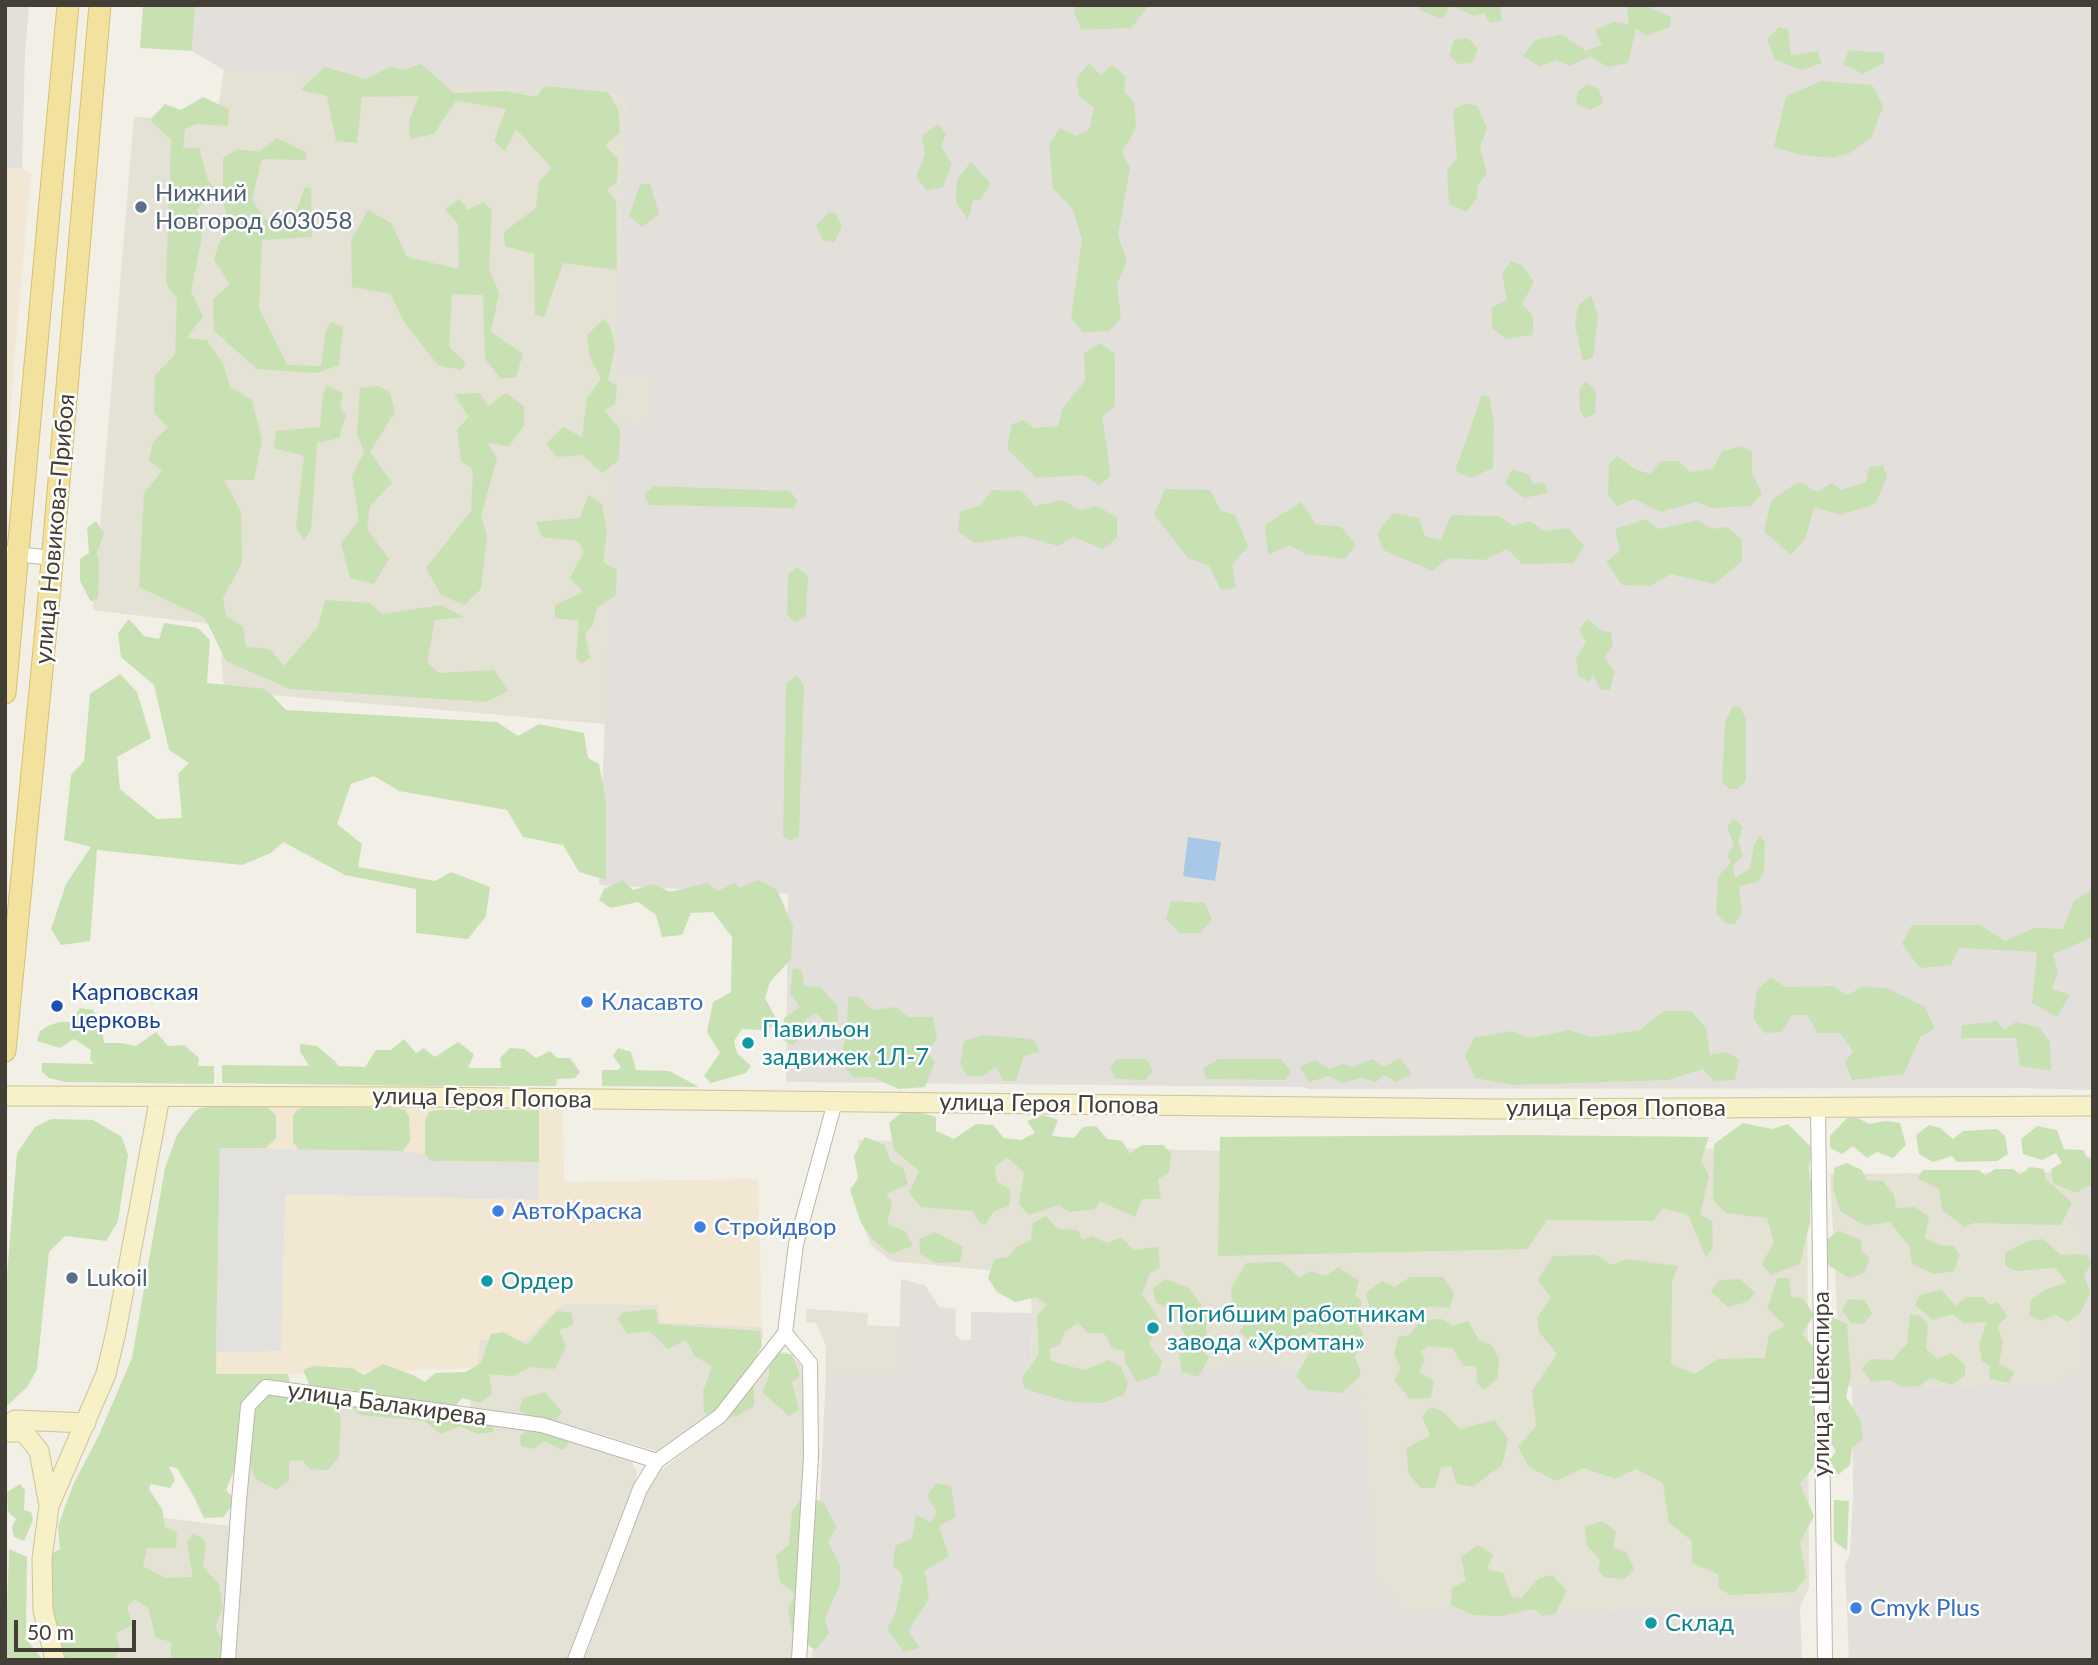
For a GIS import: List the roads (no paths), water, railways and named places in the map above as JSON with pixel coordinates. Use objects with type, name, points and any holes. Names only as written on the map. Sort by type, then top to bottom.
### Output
[{"type":"main road","name":"улица Новикова-Прибоя","points":[[5,693],[12,553],[68,5]]},
{"type":"main road","name":"улица Новикова-Прибоя","points":[[5,1051],[53,558],[100,5]]},
{"type":"street","points":[[12,553],[53,558]]},
{"type":"street","name":"улица Героя Попова","points":[[5,1096],[1497,1109],[2093,1106]]},
{"type":"street","points":[[55,1660],[43,1610],[42,1559],[49,1506],[106,1374],[160,1097]]},
{"type":"street","points":[[575,1660],[640,1489],[657,1461],[720,1416],[785,1333],[796,1244],[835,1102]]},
{"type":"street","name":"улица Шекспира","points":[[1818,1107],[1825,1660]]},
{"type":"street","points":[[785,1333],[810,1363],[811,1456],[799,1660]]},
{"type":"street","name":"улица Балакирева","points":[[228,1660],[248,1406],[265,1387],[542,1425],[657,1461]]},
{"type":"street","points":[[5,1430],[15,1420],[86,1423]]},
{"type":"street","points":[[5,1430],[24,1432],[39,1451],[49,1506]]},
{"type":"water","points":[[1188,837],[1221,842],[1215,881],[1183,876]]},
{"type":"place","name":"Нижний Новгород 603058","points":[[141,207]]},
{"type":"place","name":"Класавто","points":[[587,1002]]},
{"type":"place","name":"Карповская церковь","points":[[57,1006]]},
{"type":"place","name":"Павильон задвижек 1Л-7","points":[[748,1043]]},
{"type":"place","name":"АвтоКраска","points":[[498,1211]]},
{"type":"place","name":"Стройдвор","points":[[700,1227]]},
{"type":"place","name":"Lukoil","points":[[72,1278]]},
{"type":"place","name":"Ордер","points":[[487,1281]]},
{"type":"place","name":"Погибшим работникам завода «Хромтан»","points":[[1153,1328]]},
{"type":"place","name":"Cmyk Plus","points":[[1856,1608]]},
{"type":"place","name":"Склад","points":[[1651,1623]]}]
